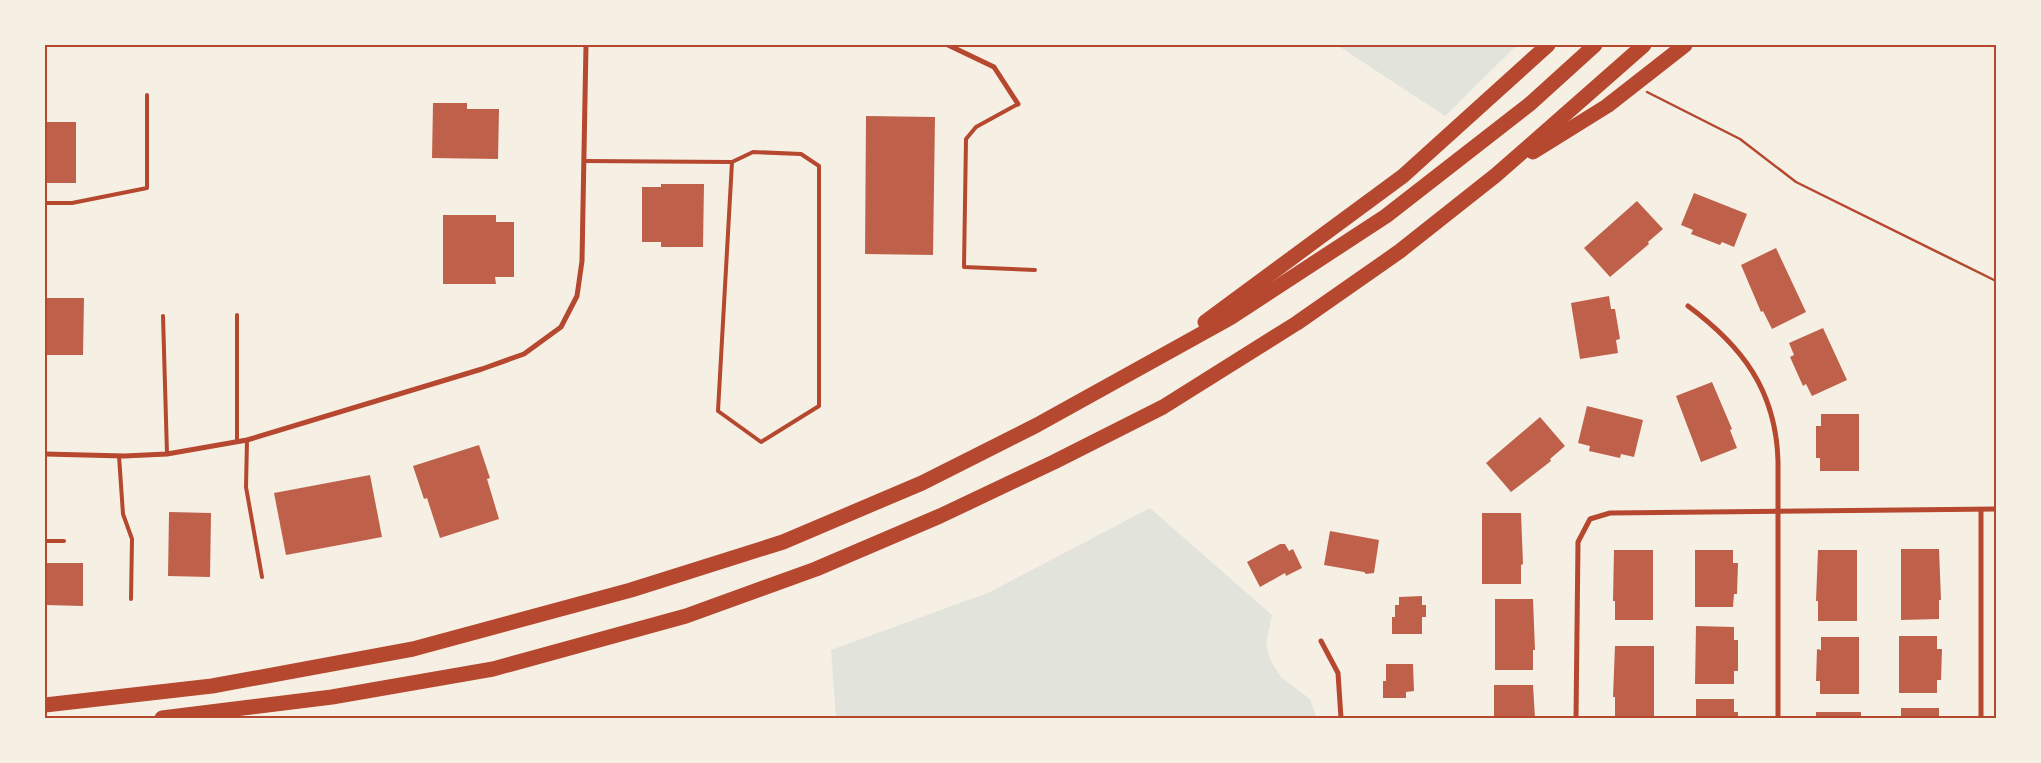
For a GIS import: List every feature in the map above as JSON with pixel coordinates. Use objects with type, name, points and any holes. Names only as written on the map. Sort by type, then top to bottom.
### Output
[{"type":"highway","points":[[1151,362],[1403,176],[1548,45]]},
{"type":"highway","points":[[45,705],[212,686],[413,649],[631,590],[783,542],[922,483],[1036,426],[1230,318],[1386,216],[1531,103],[1595,45]]},
{"type":"highway","points":[[162,718],[332,697],[493,669],[686,616],[816,569],[940,516],[1054,462],[1163,407],[1313,312],[1400,251],[1496,175],[1644,45]]},
{"type":"highway","points":[[1496,175],[1607,106],[1686,45]]},
{"type":"street","points":[[45,454],[119,456],[167,454],[247,440],[482,369],[524,354],[561,327],[577,296],[582,261],[586,45]]},
{"type":"street","points":[[948,45],[994,67],[1018,104]]},
{"type":"street","points":[[1688,306],[1712,324],[1740,353],[1756,377],[1767,401],[1778,445],[1778,718]]},
{"type":"street","points":[[1981,510],[1981,718]]},
{"type":"street","points":[[1576,718],[1578,542],[1590,519],[1610,513],[1996,510]]},
{"type":"street","points":[[1321,641],[1338,673],[1341,718]]},
{"type":"lane","points":[[45,204],[72,203],[146,188],[147,95]]},
{"type":"lane","points":[[1018,104],[976,127],[966,139],[964,268],[1035,270]]},
{"type":"lane","points":[[584,161],[732,162],[753,152],[801,154],[818,166],[819,406],[761,442],[718,411],[732,162]]},
{"type":"lane","points":[[164,316],[167,454]]},
{"type":"lane","points":[[237,316],[237,442]]},
{"type":"lane","points":[[247,440],[246,488],[262,577]]},
{"type":"lane","points":[[119,456],[122,514],[132,539],[131,599]]},
{"type":"lane","points":[[45,540],[64,541]]},
{"type":"path","points":[[1686,111],[1740,139],[1796,182],[1996,282]]},
{"type":"shaded area","points":[[1337,45],[1517,45],[1445,116]]},
{"type":"shaded area","points":[[1150,508],[1272,615],[1266,643],[1270,660],[1281,677],[1310,699],[1317,718],[836,718],[831,650],[990,592]]},
{"type":"building","points":[[433,103],[467,103],[467,109],[499,109],[498,159],[432,158]]},
{"type":"building","points":[[866,116],[935,117],[933,255],[865,254]]},
{"type":"building","points":[[45,122],[76,122],[76,183],[45,183]]},
{"type":"building","points":[[661,184],[704,184],[703,247],[661,247],[661,242],[642,242],[642,187],[661,187]]},
{"type":"building","points":[[1694,193],[1747,214],[1734,247],[1722,242],[1720,245],[1691,234],[1693,230],[1681,225]]},
{"type":"building","points":[[1637,201],[1663,229],[1648,242],[1649,244],[1610,277],[1584,248]]},
{"type":"building","points":[[443,215],[496,215],[496,222],[514,222],[514,277],[495,277],[496,284],[443,284]]},
{"type":"building","points":[[1776,248],[1806,312],[1772,329],[1763,311],[1761,312],[1741,265]]},
{"type":"building","points":[[1609,296],[1611,309],[1615,309],[1620,339],[1616,340],[1618,353],[1580,359],[1571,303]]},
{"type":"building","points":[[45,298],[84,298],[83,355],[45,355]]},
{"type":"building","points":[[1823,328],[1847,380],[1812,396],[1806,384],[1803,386],[1790,357],[1794,355],[1789,343]]},
{"type":"building","points":[[1712,382],[1732,429],[1730,430],[1737,448],[1701,462],[1676,396]]},
{"type":"building","points":[[1587,406],[1643,420],[1634,457],[1621,454],[1620,458],[1589,451],[1590,446],[1578,443]]},
{"type":"building","points":[[1821,414],[1859,414],[1859,471],[1820,471],[1820,458],[1816,458],[1816,426],[1821,426]]},
{"type":"building","points":[[1540,417],[1565,446],[1550,459],[1551,461],[1511,492],[1486,463]]},
{"type":"building","points":[[479,445],[490,478],[487,479],[499,519],[440,538],[427,498],[424,499],[413,466]]},
{"type":"building","points":[[370,475],[382,537],[286,555],[274,493]]},
{"type":"building","points":[[169,512],[211,513],[210,577],[168,576]]},
{"type":"building","points":[[1482,513],[1521,513],[1523,564],[1521,565],[1521,584],[1482,584]]},
{"type":"building","points":[[1330,531],[1379,540],[1374,573],[1366,574],[1364,572],[1324,565]]},
{"type":"building","points":[[1280,544],[1285,544],[1289,551],[1293,549],[1302,568],[1286,576],[1285,573],[1260,587],[1247,562]]},
{"type":"building","points":[[1901,549],[1939,549],[1941,600],[1939,600],[1939,619],[1901,620]]},
{"type":"building","points":[[1614,550],[1653,550],[1653,620],[1615,620],[1615,601],[1613,601]]},
{"type":"building","points":[[1695,550],[1733,550],[1733,563],[1738,563],[1737,594],[1734,594],[1733,607],[1695,607]]},
{"type":"building","points":[[1818,550],[1857,550],[1857,621],[1818,621],[1818,601],[1816,601]]},
{"type":"building","points":[[45,563],[83,563],[83,606],[45,605]]},
{"type":"building","points":[[1422,596],[1422,605],[1426,605],[1426,617],[1422,617],[1422,634],[1392,634],[1392,617],[1395,617],[1395,605],[1399,605],[1399,597]]},
{"type":"building","points":[[1495,599],[1533,599],[1535,650],[1533,650],[1533,670],[1495,670]]},
{"type":"building","points":[[1696,626],[1734,627],[1734,640],[1738,640],[1738,671],[1734,671],[1734,684],[1695,684]]},
{"type":"building","points":[[1899,636],[1937,636],[1937,649],[1942,649],[1941,680],[1937,680],[1937,693],[1899,693]]},
{"type":"building","points":[[1821,637],[1859,637],[1859,694],[1820,694],[1820,681],[1816,681],[1817,649],[1821,650]]},
{"type":"building","points":[[1615,646],[1654,646],[1654,717],[1615,717],[1615,697],[1613,697]]},
{"type":"building","points":[[1386,664],[1413,664],[1414,691],[1406,692],[1406,698],[1383,698]]},
{"type":"building","points":[[1494,685],[1533,685],[1535,718],[1494,718]]},
{"type":"building","points":[[1696,699],[1734,699],[1734,712],[1738,712],[1738,718],[1696,718]]},
{"type":"building","points":[[1901,708],[1939,708],[1939,718],[1901,718]]},
{"type":"building","points":[[1816,712],[1861,712],[1861,718],[1816,718]]}]
